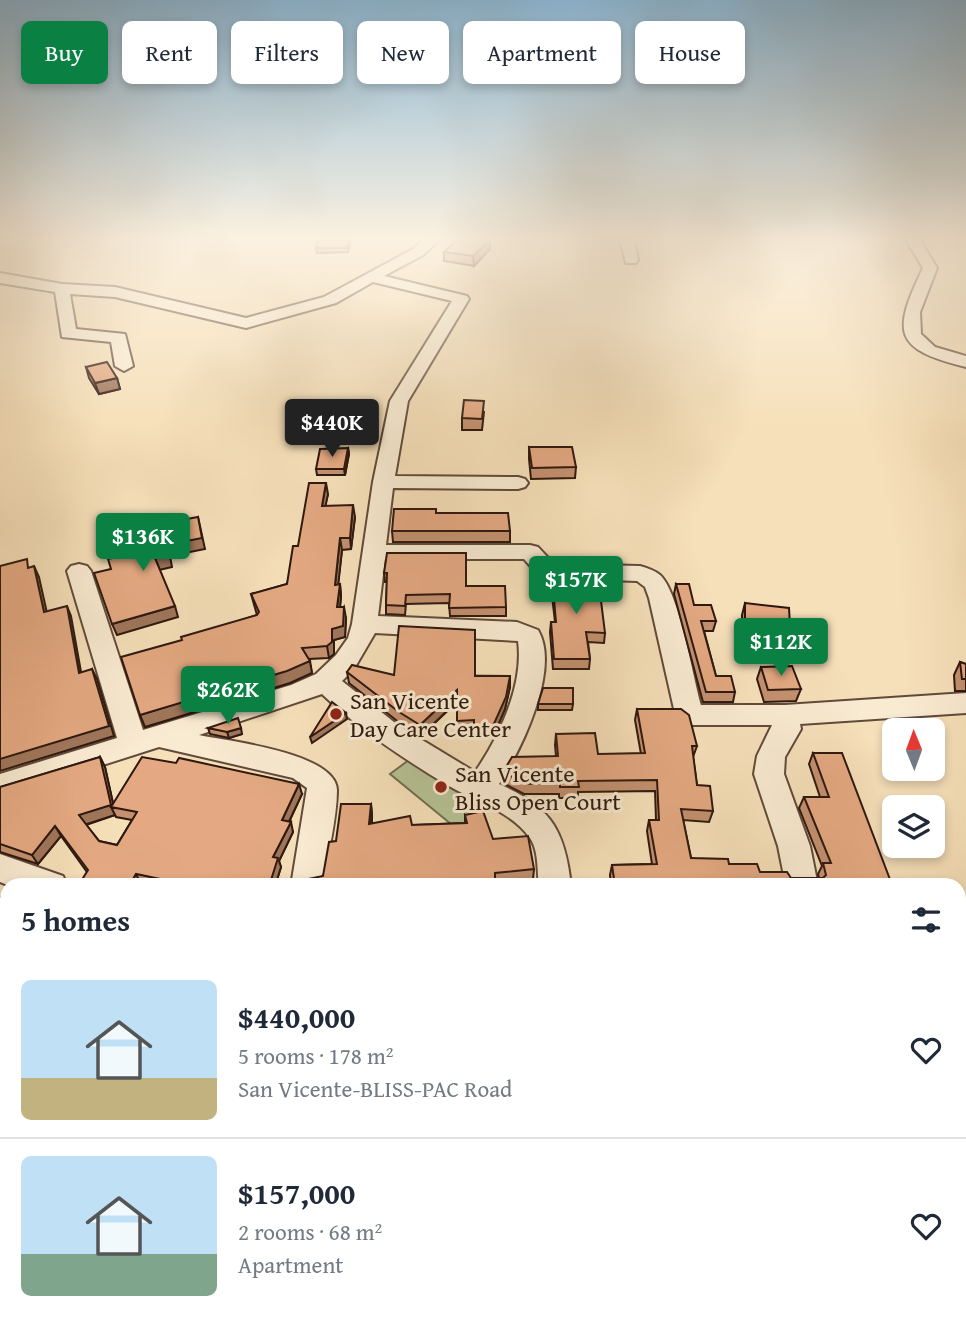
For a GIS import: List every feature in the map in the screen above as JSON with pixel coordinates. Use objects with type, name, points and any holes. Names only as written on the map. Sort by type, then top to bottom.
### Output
[{"type":"street","points":[[64,302],[68,333],[119,338],[124,366]]},
{"type":"street","points":[[165,302],[246,323],[323,302]]},
{"type":"street","points":[[0,786],[301,692],[325,681],[351,654],[365,624],[383,482],[399,401],[459,302]]},
{"type":"street","points":[[916,302],[909,320],[913,337],[928,351],[966,362]]},
{"type":"street","points":[[383,482],[518,483]]},
{"type":"street","points":[[373,552],[530,551],[547,571],[649,577],[655,582],[661,597],[688,709],[693,715],[785,715],[966,703]]},
{"type":"street","points":[[79,571],[144,739]]},
{"type":"street","points":[[365,624],[517,631],[529,636],[533,648],[523,714],[508,747],[480,789]]},
{"type":"street","points":[[325,681],[376,724],[480,789],[518,806],[542,831],[552,854],[554,878]]},
{"type":"street","points":[[785,715],[787,729],[771,756],[769,774],[794,846],[800,878]]},
{"type":"street","points":[[144,739],[293,767],[309,772],[317,778],[322,787],[308,878]]},
{"type":"street","points":[[0,867],[30,878]]},
{"type":"green space","name":"San Vicente Bliss Open Court","points":[[425,748],[492,799],[457,829],[390,774]]},
{"type":"building","points":[[107,362],[117,378],[95,383],[86,367]]},
{"type":"building","points":[[464,400],[484,401],[482,419],[462,418]]},
{"type":"building","points":[[529,447],[572,447],[576,467],[532,468]]},
{"type":"building","points":[[348,448],[344,469],[316,469],[320,449]]},
{"type":"building","points":[[309,483],[326,483],[322,506],[353,505],[350,538],[340,538],[335,585],[340,584],[337,607],[344,607],[343,626],[332,629],[332,642],[327,646],[302,648],[310,661],[287,671],[140,715],[121,657],[257,615],[259,612],[251,594],[287,584],[293,546],[298,546]]},
{"type":"building","points":[[394,509],[436,509],[436,513],[508,513],[510,531],[392,531]]},
{"type":"building","points":[[198,517],[202,538],[166,545],[168,556],[155,558],[175,606],[112,624],[94,573],[111,569],[108,559],[146,550],[143,527]]},
{"type":"building","points":[[387,553],[466,553],[466,586],[505,586],[506,607],[449,608],[450,594],[406,595],[405,606],[386,605],[387,573],[384,573]]},
{"type":"building","points":[[27,559],[28,568],[34,566],[44,612],[67,606],[79,673],[92,669],[109,726],[0,759],[0,566]]},
{"type":"building","points":[[552,577],[598,577],[605,633],[586,632],[590,659],[554,659],[551,622],[556,622]]},
{"type":"building","points":[[676,584],[689,584],[694,605],[711,605],[716,621],[701,621],[716,676],[731,676],[735,692],[706,692]]},
{"type":"building","points":[[745,603],[789,608],[790,626],[745,620]]},
{"type":"building","points":[[399,626],[475,630],[475,676],[510,676],[506,697],[493,726],[474,726],[474,720],[457,721],[457,690],[420,725],[347,672],[352,665],[394,675]]},
{"type":"building","points":[[960,662],[966,664],[966,679],[962,679]]},
{"type":"building","points":[[792,666],[801,689],[768,690],[761,667]]},
{"type":"building","points":[[543,688],[573,688],[573,704],[538,704]]},
{"type":"building","points":[[332,702],[346,713],[310,737]]},
{"type":"building","points":[[637,709],[681,709],[689,715],[697,746],[692,746],[697,785],[710,786],[713,811],[681,809],[691,858],[728,859],[729,864],[757,864],[760,872],[787,872],[791,878],[614,878],[612,865],[657,864],[649,820],[659,820],[657,780],[578,781],[579,787],[560,787],[560,783],[525,784],[503,772],[512,757],[558,756],[556,734],[595,733],[598,754],[645,753]]},
{"type":"building","points":[[238,718],[241,728],[227,732],[208,728]]},
{"type":"building","points":[[813,753],[842,753],[889,878],[823,878],[826,875],[823,863],[831,863],[804,797],[829,797]]},
{"type":"building","points":[[100,757],[111,805],[79,815],[99,841],[117,845],[137,812],[111,807],[142,757],[176,763],[179,758],[299,784],[282,820],[291,822],[273,857],[278,858],[272,878],[155,878],[136,874],[134,878],[83,878],[88,870],[55,826],[32,855],[0,844],[0,787]]},
{"type":"building","points":[[341,804],[371,804],[369,824],[410,816],[412,825],[467,823],[465,815],[483,811],[493,839],[528,836],[534,869],[495,873],[495,878],[313,878],[323,876],[329,842],[336,841]]},
{"type":"place","name":"San Vicente Day Care Center","points":[[336,714]]},
{"type":"place","name":"San Vicente Bliss Open Court","points":[[441,787]]}]
